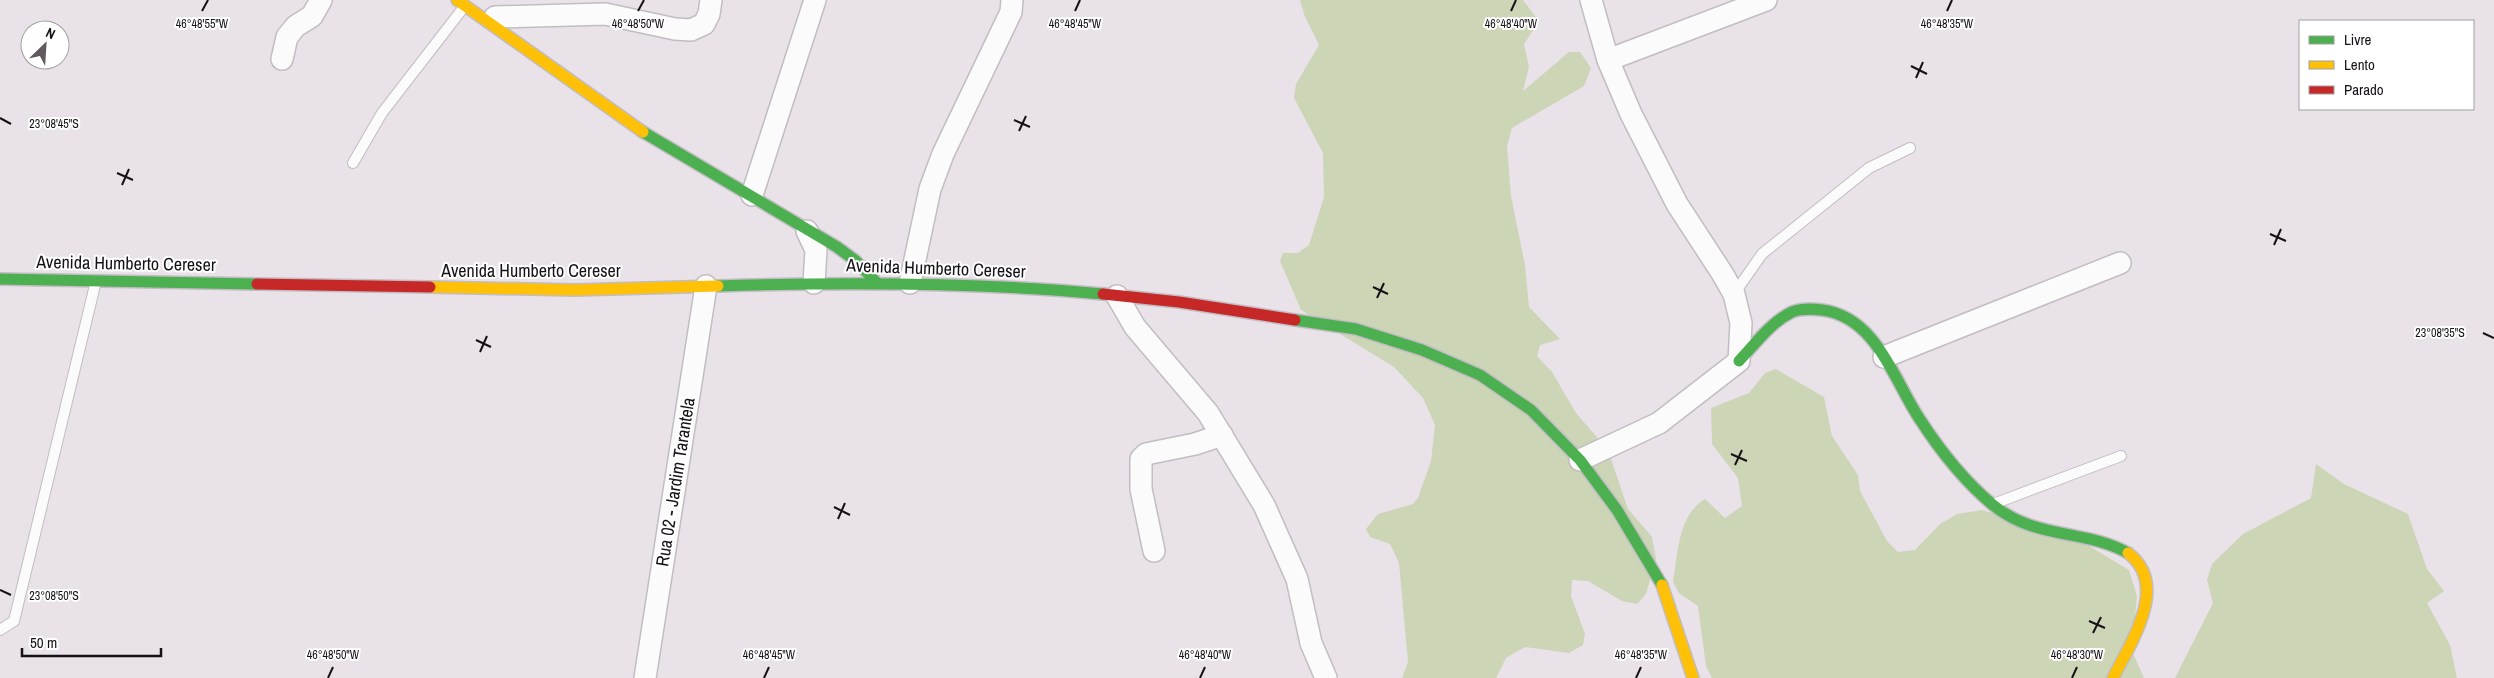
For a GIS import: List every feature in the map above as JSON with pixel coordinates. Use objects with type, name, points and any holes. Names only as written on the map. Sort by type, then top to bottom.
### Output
[{"type":"main road","points":[[461,3],[496,14],[631,125],[752,195],[807,232],[837,248],[856,261],[876,282]]},
{"type":"main road","name":"Avenida Humberto Cereser","points":[[0,279],[575,290],[814,283],[910,283],[1037,289],[1117,296],[1264,314],[1356,329],[1422,350],[1480,375],[1531,410],[1580,460],[1617,510],[1662,585],[1693,678]]},
{"type":"main road","points":[[1740,361],[1788,314],[1802,309],[1824,308],[1846,316],[1865,330],[1884,357],[1919,418],[1960,470],[1993,504],[2022,523],[2055,534],[2101,543],[2126,552],[2142,566],[2148,587],[2144,609],[2113,678]]},
{"type":"street","points":[[282,59],[287,37],[296,26],[312,16],[322,0]]},
{"type":"street","points":[[496,14],[605,14],[675,29],[691,30],[704,24],[709,14],[711,0]]},
{"type":"street","points":[[752,195],[815,0]]},
{"type":"street","points":[[910,283],[930,189],[943,154],[1011,12],[1012,0]]},
{"type":"street","points":[[1580,460],[1658,423],[1740,361],[1741,323],[1734,294],[1677,204],[1631,114],[1608,60],[1591,0]]},
{"type":"street","points":[[1608,60],[1766,0]]},
{"type":"street","points":[[807,232],[816,250],[814,283]]},
{"type":"street","points":[[1884,357],[2120,262]]},
{"type":"street","name":"Rua 02 - Jardim Tarantela","points":[[644,678],[706,286]]},
{"type":"street","points":[[1117,296],[1136,326],[1208,413],[1264,505],[1296,579],[1311,643],[1326,678]]},
{"type":"street","points":[[1154,551],[1141,489],[1141,459],[1146,454],[1195,444],[1222,435]]},
{"type":"lane","points":[[353,163],[382,113],[461,3]]},
{"type":"lane","points":[[1734,294],[1762,254],[1870,168],[1910,148]]},
{"type":"lane","points":[[0,630],[14,621],[97,280]]},
{"type":"lane","points":[[1993,504],[2121,456]]},
{"type":"green space","points":[[1300,0],[1523,0],[1539,21],[1524,44],[1529,67],[1523,91],[1569,52],[1580,52],[1591,68],[1584,86],[1512,128],[1507,146],[1511,196],[1525,265],[1529,307],[1560,339],[1540,345],[1537,356],[1552,372],[1576,413],[1608,450],[1628,509],[1652,537],[1656,559],[1646,594],[1637,604],[1622,601],[1588,581],[1572,580],[1571,596],[1585,634],[1583,645],[1569,653],[1525,647],[1506,658],[1496,678],[1402,678],[1408,662],[1399,563],[1390,544],[1370,537],[1366,529],[1378,514],[1413,504],[1418,498],[1431,461],[1435,425],[1423,398],[1394,367],[1301,310],[1280,261],[1283,253],[1298,253],[1309,245],[1324,197],[1323,153],[1294,98],[1296,84],[1319,45],[1305,17]]},
{"type":"green space","points":[[1776,369],[1824,397],[1832,436],[1858,475],[1860,491],[1887,541],[1898,552],[1915,550],[1940,524],[1957,514],[1982,510],[2079,540],[2129,570],[2137,596],[2132,651],[2144,678],[1712,678],[1706,666],[1698,606],[1679,593],[1673,582],[1678,547],[1689,515],[1705,499],[1725,518],[1742,506],[1738,478],[1712,444],[1711,408],[1749,393],[1765,373]]},
{"type":"green space","points":[[2316,464],[2344,484],[2408,514],[2427,569],[2444,591],[2427,603],[2450,645],[2457,678],[2175,678],[2213,603],[2207,580],[2212,564],[2243,534],[2311,498]]},
{"type":"traffic: fast","points":[[643,132],[837,247],[856,261],[877,283]]},
{"type":"traffic: fast","points":[[0,279],[257,284]]},
{"type":"traffic: fast","points":[[718,286],[910,284],[1006,287],[1103,294]]},
{"type":"traffic: fast","points":[[1739,361],[1770,327],[1792,312],[1814,309],[1841,315],[1856,324],[1870,337],[1935,441],[1962,475],[1982,496],[2009,516],[2026,524],[2095,540],[2112,545],[2128,553]]},
{"type":"traffic: fast","points":[[1295,320],[1356,329],[1422,350],[1480,375],[1531,410],[1580,460],[1617,510],[1662,585]]},
{"type":"traffic: slow","points":[[457,0],[643,132]]},
{"type":"traffic: slow","points":[[430,287],[575,290],[718,286]]},
{"type":"traffic: slow","points":[[2113,678],[2137,631],[2146,597],[2146,581],[2140,566],[2128,553]]},
{"type":"traffic: slow","points":[[1662,585],[1693,678]]},
{"type":"traffic: jam","points":[[257,284],[430,287]]},
{"type":"traffic: jam","points":[[1103,294],[1179,302],[1295,320]]}]
